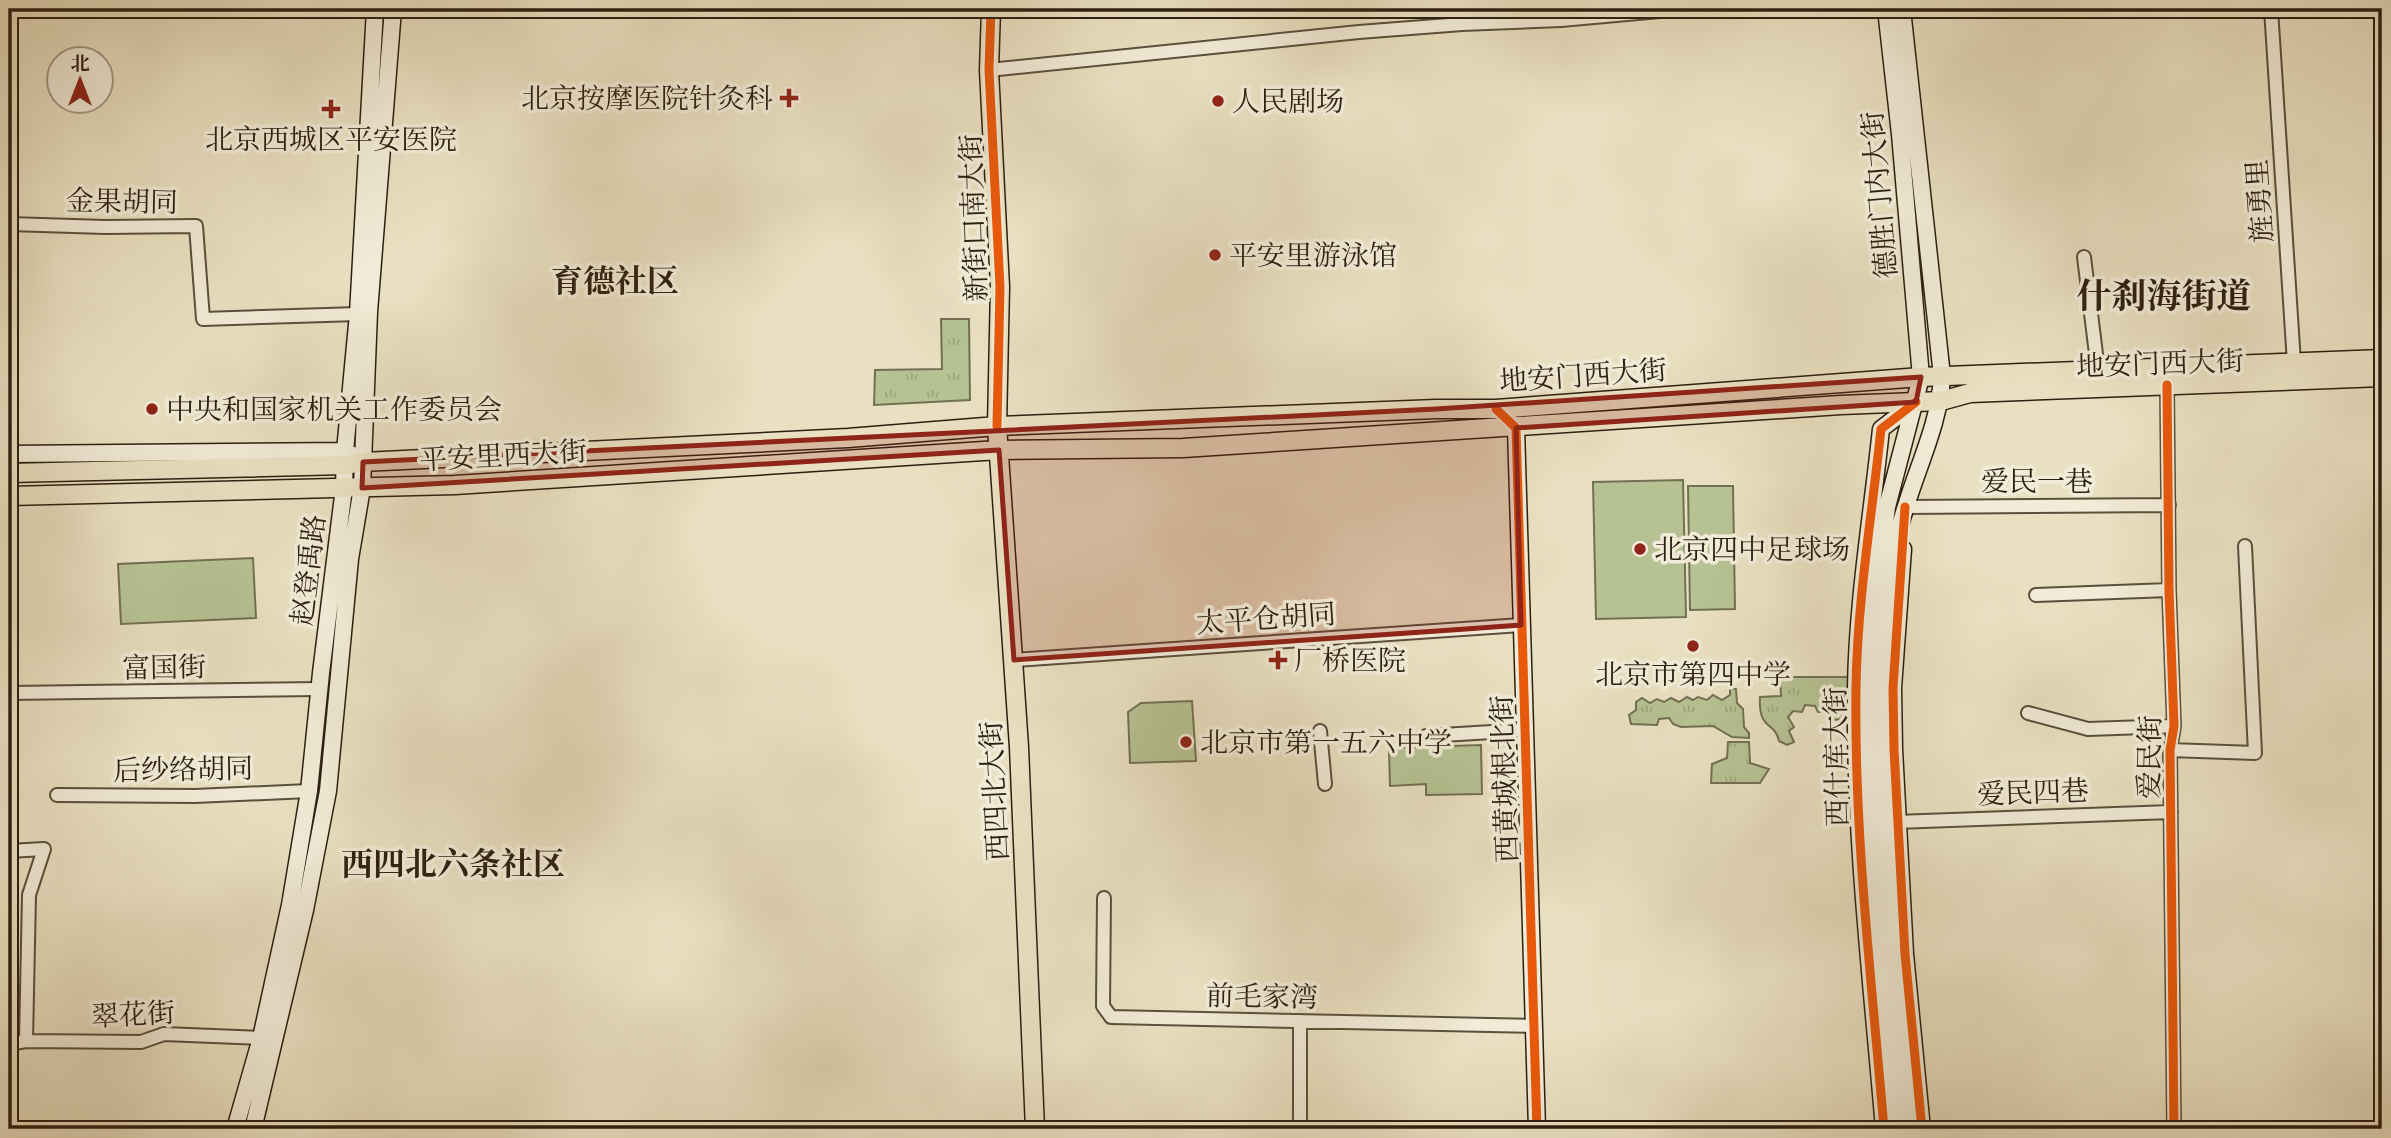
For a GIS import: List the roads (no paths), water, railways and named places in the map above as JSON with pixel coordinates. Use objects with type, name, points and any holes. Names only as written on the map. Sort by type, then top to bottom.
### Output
[{"type":"main road","name":"赵登禹路","points":[[253,1129],[302,924],[328,791],[354,528],[352,459],[375,9]]},
{"type":"main road","name":"赵登禹路","points":[[352,459],[369,312],[393,9]]},
{"type":"main road","name":"新街口南大街","points":[[991,9],[989,70],[1000,287],[997,426],[999,450]]},
{"type":"main road","name":"德胜门内大街","points":[[1886,9],[1897,33],[1942,376],[1941,401]]},
{"type":"main road","name":"德胜门内大街","points":[[1902,9],[1897,33],[1900,134],[1921,377],[1916,401]]},
{"type":"main road","name":"地安门西大街","points":[[997,426],[1496,409],[1921,377],[2382,359]]},
{"type":"main road","name":"地安门西大街","points":[[999,450],[1183,448],[1941,401],[1970,393],[2382,377]]},
{"type":"main road","name":"西什库大街","points":[[1884,1129],[1860,832],[1856,688],[1859,625],[1881,429],[1916,401]]},
{"type":"main road","name":"西什库大街","points":[[1897,1129],[1871,831],[1868,703],[1873,614],[1887,507],[1916,401]]},
{"type":"main road","name":"西什库大街","points":[[1909,1129],[1883,830],[1879,738],[1889,572],[1905,507],[1941,401]]},
{"type":"main road","points":[[1496,409],[1516,428]]},
{"type":"main road","name":"平安里西大街","points":[[9,472],[848,438],[997,426]]},
{"type":"main road","name":"西黄城根北街","points":[[1516,428],[1537,1129]]},
{"type":"main road","name":"平安里西大街","points":[[9,496],[455,485],[999,450]]},
{"type":"main road","name":"西四北大街","points":[[999,450],[1014,660],[1035,1129]]},
{"type":"main road","points":[[9,454],[352,459]]},
{"type":"main road","name":"赵登禹路","points":[[235,1129],[261,1038],[290,905],[309,790],[320,689],[353,488]]},
{"type":"main road","name":"西什库大街","points":[[1905,507],[1893,688],[1896,821],[1905,954],[1922,1129]]},
{"type":"street","points":[[989,70],[1359,32],[1561,20],[1682,9]]},
{"type":"street","name":"旌勇里","points":[[2271,9],[2294,363]]},
{"type":"street","name":"金果胡同","points":[[9,224],[196,226],[203,319],[358,314]]},
{"type":"street","points":[[2084,257],[2098,370]]},
{"type":"street","name":"爱民街","points":[[2167,385],[2169,590],[2174,726],[2170,750],[2174,1129]]},
{"type":"street","name":"爱民一巷","points":[[1905,507],[2169,505]]},
{"type":"street","points":[[2170,750],[2255,753],[2245,546]]},
{"type":"street","points":[[2036,595],[2169,590]]},
{"type":"street","name":"太平仓胡同","points":[[1014,660],[1521,625]]},
{"type":"street","name":"富国街","points":[[9,693],[320,689]]},
{"type":"street","points":[[2028,712],[2088,729],[2174,726]]},
{"type":"street","points":[[1426,736],[1525,730]]},
{"type":"street","points":[[1320,732],[1325,784]]},
{"type":"street","name":"后纱络胡同","points":[[57,795],[195,796],[309,790]]},
{"type":"street","name":"爱民四巷","points":[[1896,821],[2171,811]]},
{"type":"street","points":[[9,851],[44,849],[29,895],[26,1041]]},
{"type":"street","name":"前毛家湾","points":[[1104,898],[1103,1006],[1111,1017],[1534,1026]]},
{"type":"street","points":[[1300,1021],[1300,1129]]},
{"type":"street","name":"翠花街","points":[[9,1044],[26,1041],[141,1042],[164,1034],[261,1038]]},
{"type":"place","name":"北京按摩医院针灸科","points":[[789,98]]},
{"type":"place","name":"人民剧场","points":[[1218,101]]},
{"type":"place","name":"北京西城区平安医院","points":[[331,109]]},
{"type":"place","name":"平安里游泳馆","points":[[1215,255]]},
{"type":"place","name":"中央和国家机关工作委员会","points":[[152,409]]},
{"type":"place","name":"北京四中足球场","points":[[1640,549]]},
{"type":"place","name":"北京市第四中学","points":[[1693,646]]},
{"type":"place","name":"厂桥医院","points":[[1278,660]]},
{"type":"place","name":"北京市第一五六中学","points":[[1186,742]]},
{"type":"district","name":"育德社区","points":[[615,281]]},
{"type":"district","name":"什刹海街道","points":[[2164,296]]},
{"type":"district","name":"西四北六条社区","points":[[453,864]]}]
